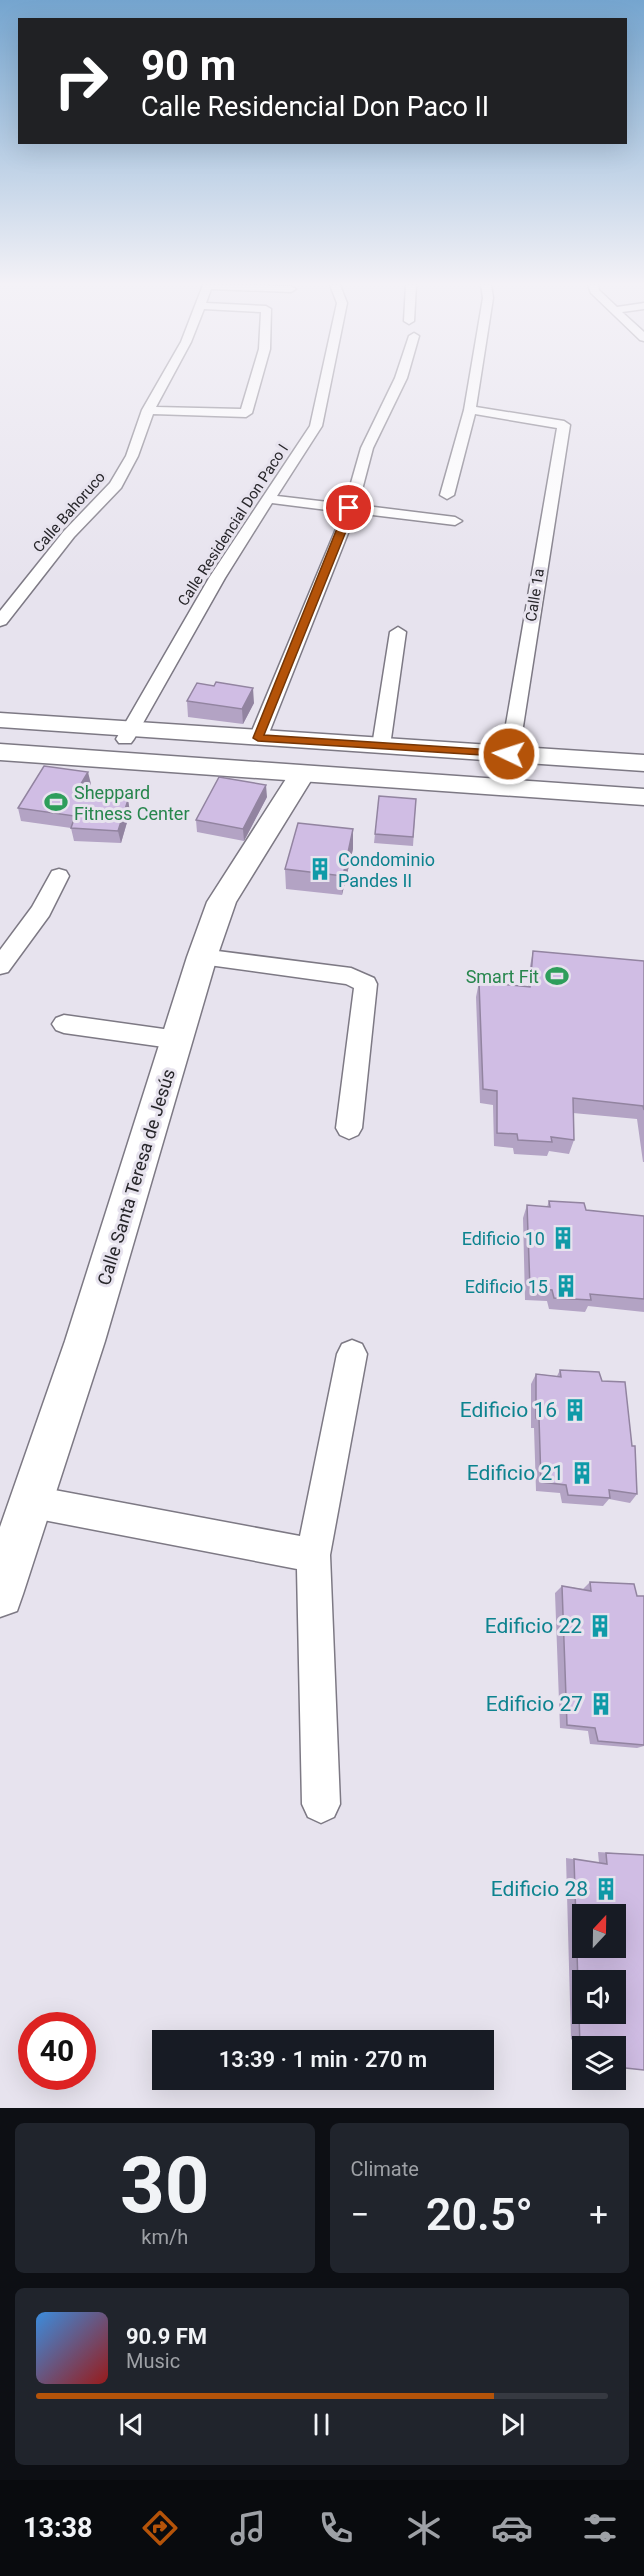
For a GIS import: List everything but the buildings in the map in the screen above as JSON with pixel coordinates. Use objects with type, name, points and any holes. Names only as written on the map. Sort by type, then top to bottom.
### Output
[{"type":"street","name":"Calle Bahoruco","points":[[0,621],[69,534],[116,485],[132,456],[148,410],[163,383]]},
{"type":"street","points":[[148,410],[246,413],[255,383]]},
{"type":"street","name":"Calle Residencial Don Paco I","points":[[128,733],[206,595],[270,500],[320,417],[326,383]]},
{"type":"street","points":[[258,738],[345,525],[367,448],[398,383]]},
{"type":"street","points":[[447,495],[470,410],[474,383]]},
{"type":"street","name":"Calle 1a","points":[[470,410],[564,425],[509,760]]},
{"type":"street","points":[[270,500],[455,520]]},
{"type":"street","points":[[381,746],[398,632]]},
{"type":"street","points":[[0,720],[128,733],[509,760],[644,763]]},
{"type":"street","points":[[0,730],[258,738],[381,746],[644,775]]},
{"type":"street","points":[[0,752],[644,797]]},
{"type":"street","name":"Calle Santa Teresa de Jesús","points":[[0,1594],[33,1502],[202,957],[222,902],[302,774]]},
{"type":"street","points":[[0,966],[41,911],[59,876]]},
{"type":"street","points":[[202,957],[351,976],[366,984],[349,1128]]},
{"type":"street","points":[[64,1024],[178,1040]]},
{"type":"street","points":[[321,1804],[313,1555],[352,1354]]},
{"type":"street","points":[[33,1502],[313,1555]]},
{"type":"place","name":"Sheppard Fitness Center","points":[[56,802]]},
{"type":"place","name":"Condominio Pandes II","points":[[320,869]]},
{"type":"place","name":"Smart Fit","points":[[557,976]]},
{"type":"place","name":"Edificio 10","points":[[563,1238]]},
{"type":"place","name":"Edificio 15","points":[[566,1286]]},
{"type":"place","name":"Edificio 16","points":[[575,1410]]},
{"type":"place","name":"Edificio 21","points":[[582,1473]]},
{"type":"place","name":"Edificio 22","points":[[600,1626]]},
{"type":"place","name":"Edificio 27","points":[[601,1704]]},
{"type":"place","name":"Edificio 28","points":[[606,1889]]},
{"type":"route","points":[[349,508],[349,514],[258,738],[509,754]]}]
